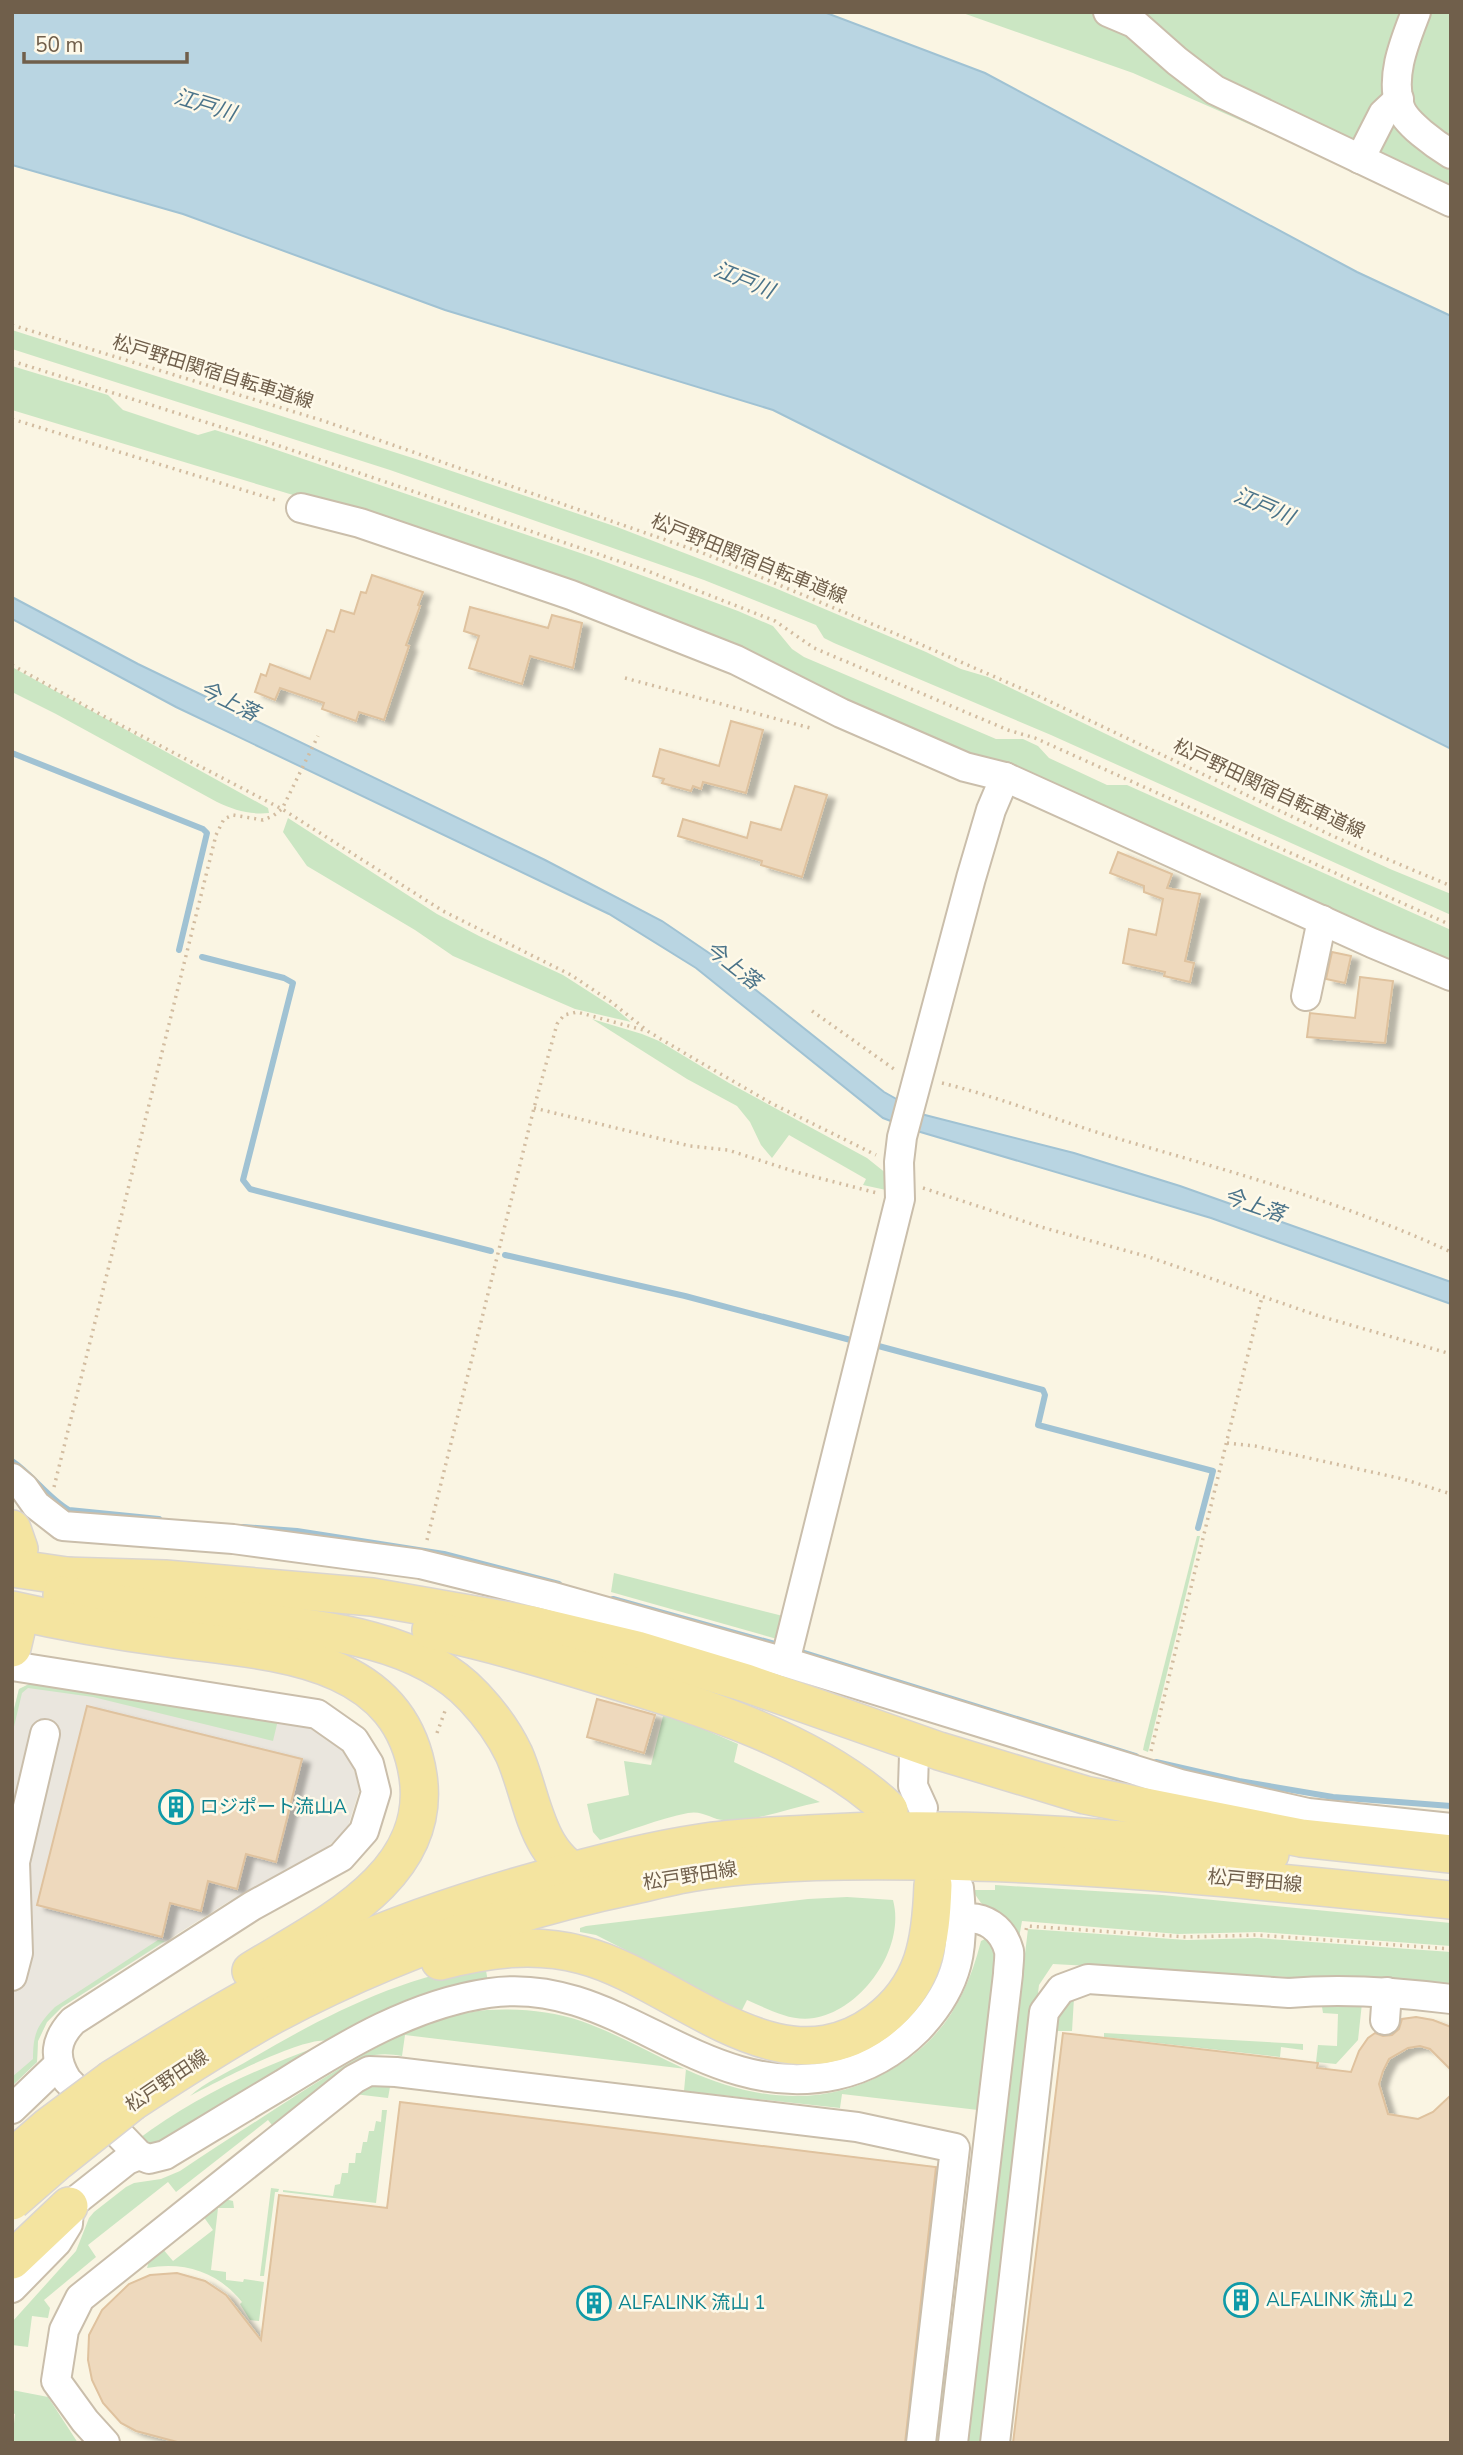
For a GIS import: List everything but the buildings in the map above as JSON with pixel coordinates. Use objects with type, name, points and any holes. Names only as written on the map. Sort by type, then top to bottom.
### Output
[{"type":"main road","points":[[15,1549],[64,1576],[367,1617],[522,1652],[698,1706],[806,1753],[846,1775],[871,1793],[906,1809]]},
{"type":"main road","points":[[64,1576],[165,1579],[372,1597],[532,1625],[662,1657],[746,1683],[939,1751],[1085,1795],[1301,1838],[1451,1854]]},
{"type":"main road","points":[[12,1588],[126,1606],[331,1632],[409,1654],[453,1680],[472,1695],[497,1724],[514,1755],[535,1822],[547,1845],[572,1871],[596,1882],[628,1886]]},
{"type":"main road","points":[[13,1639],[119,1631],[293,1655],[347,1675],[372,1691],[392,1710],[415,1757],[419,1784],[417,1818],[406,1849],[389,1874],[363,1899],[334,1920],[182,2014],[122,2090]]},
{"type":"main road","name":"松戸野田線","points":[[12,2201],[58,2161],[122,2090],[237,2003],[339,1951],[467,1900],[572,1871],[701,1843],[859,1831],[1020,1832],[1451,1871]]},
{"type":"main road","name":"松戸野田線","points":[[12,2158],[49,2126],[122,2090],[194,2061],[274,2014],[386,1962],[492,1922],[583,1896],[702,1871],[860,1860],[1024,1862],[1451,1900]]},
{"type":"main road","points":[[122,2090],[248,2048],[341,1999],[407,1970],[493,1950],[518,1948],[552,1949],[583,1955],[611,1965],[741,2032],[765,2040],[789,2045],[811,2045],[840,2040],[864,2032],[905,1996],[919,1973],[946,1886]]},
{"type":"main road","points":[[18,2254],[69,2206]]},
{"type":"street","points":[[1108,12],[1134,23],[1215,90],[1451,202]]},
{"type":"street","points":[[1416,12],[1401,55],[1396,86],[1400,109],[1414,126],[1451,154]]},
{"type":"street","points":[[1360,159],[1383,114],[1399,99]]},
{"type":"street","points":[[301,508],[360,523],[571,595],[736,660],[841,713],[965,766],[1005,777],[1451,976]]},
{"type":"street","points":[[788,1652],[900,1170],[915,1087],[971,878],[991,810],[1005,777]]},
{"type":"street","points":[[1306,996],[1322,920]]},
{"type":"street","points":[[12,1478],[36,1505],[63,1525],[233,1539],[420,1564],[788,1652],[923,1731],[1308,1813],[1451,1828]]},
{"type":"street","points":[[13,1639],[317,1714],[354,1740],[369,1764],[376,1792],[364,1831],[341,1857],[252,1906],[73,2021],[62,2033],[58,2045],[58,2065],[67,2080],[139,2155],[149,2159],[166,2155],[339,2049],[397,2020],[450,2001],[491,1993],[548,1993],[577,2000],[614,2014],[676,2047],[741,2072],[782,2079],[845,2073],[865,2066],[894,2050],[936,2007],[950,1984],[962,1941],[962,1919],[946,1886]]},
{"type":"street","points":[[906,1809],[923,1731]]},
{"type":"street","points":[[12,1976],[18,1953],[15,1862],[45,1734]]},
{"type":"street","points":[[953,2443],[1009,1951],[1001,1935],[984,1920],[976,1916],[962,1919]]},
{"type":"street","points":[[995,2443],[1044,2012],[1062,1989],[1088,1979],[1289,1993],[1322,1990],[1387,1992],[1451,1999]]},
{"type":"street","points":[[1385,2020],[1387,1992]]},
{"type":"street","points":[[12,2109],[58,2065]]},
{"type":"street","points":[[105,2443],[56,2381],[64,2330],[80,2298],[369,2071],[857,2127],[956,2148],[921,2443]]},
{"type":"street","points":[[12,2288],[57,2242],[68,2224],[69,2206],[127,2160],[139,2155]]},
{"type":"path","name":"松戸野田関宿自転車道線","points":[[12,325],[324,421],[703,553],[1034,694],[1337,838],[1451,886]]},
{"type":"path","points":[[12,361],[262,440],[645,570],[775,621],[814,648],[1008,730],[1035,738],[1451,925]]},
{"type":"path","points":[[12,419],[301,508]]},
{"type":"path","points":[[12,664],[107,718],[282,809],[443,911],[571,975],[649,1032],[771,1103],[900,1170],[1041,1227],[1149,1257],[1262,1297],[1451,1354]]},
{"type":"path","points":[[625,678],[817,730]]},
{"type":"path","points":[[54,1488],[216,835],[224,819],[233,815],[263,820],[282,809],[318,736]]},
{"type":"path","points":[[812,1011],[915,1087],[974,1091],[1105,1135],[1313,1197],[1402,1230],[1451,1252]]},
{"type":"path","points":[[426,1545],[557,1024],[564,1015],[577,1012],[649,1032]]},
{"type":"path","points":[[534,1108],[690,1146],[728,1150],[796,1172],[900,1170]]},
{"type":"path","points":[[1150,1753],[1262,1297]]},
{"type":"path","points":[[1227,1443],[1255,1446],[1389,1476],[1451,1494]]},
{"type":"path","points":[[436,1737],[446,1707]]},
{"type":"path","points":[[1025,1939],[1027,1926],[1186,1937],[1257,1935],[1451,1949]]},
{"type":"shaded area","points":[[29,1684],[302,1725],[314,1729],[338,1745],[351,1762],[360,1788],[347,1830],[327,1847],[228,1902],[62,2007],[47,2022],[38,2041],[37,2062],[12,2086],[12,1717],[19,1689]]},
{"type":"green space","points":[[960,12],[1451,12],[1451,213],[1133,73]]},
{"type":"green space","points":[[12,330],[422,461],[617,527],[775,588],[961,669],[988,677],[1286,821],[1451,894],[1451,915],[1051,735],[834,643],[824,638],[816,625],[704,580],[390,470],[12,349]]},
{"type":"green space","points":[[12,366],[108,395],[123,410],[198,435],[215,430],[265,446],[595,558],[738,611],[773,626],[792,649],[804,657],[996,739],[1023,739],[1038,746],[1049,758],[1107,785],[1127,785],[1451,930],[1451,967],[323,504],[12,410]]},
{"type":"green space","points":[[12,667],[268,808],[269,813],[242,811],[217,802],[12,692]]},
{"type":"green space","points":[[288,818],[437,914],[563,975],[616,1009],[631,1022],[575,1009],[453,956],[415,930],[307,866],[283,832]]},
{"type":"green space","points":[[592,1019],[659,1041],[729,1083],[867,1158],[887,1174],[886,1190],[863,1185],[866,1179],[789,1135],[772,1158],[737,1106],[687,1079]]},
{"type":"green space","points":[[1197,1536],[1200,1536],[1148,1752],[1143,1750],[1144,1745]]},
{"type":"green space","points":[[614,1573],[787,1617],[784,1641],[611,1592]]},
{"type":"green space","points":[[29,1684],[278,1720],[273,1741],[93,1697],[28,1688],[22,1693],[12,1735],[12,1717],[19,1689]]},
{"type":"green space","points":[[664,1712],[738,1744],[734,1762],[820,1802],[736,1820],[720,1820],[698,1813],[688,1813],[600,1840],[593,1832],[587,1804],[629,1795],[624,1761],[651,1765]]},
{"type":"green space","points":[[995,1885],[1162,1895],[1451,1923],[1451,1946],[1259,1932],[1178,1934],[1022,1921],[1017,1949],[998,1915],[981,1903],[972,1890],[995,1890]]},
{"type":"green space","points":[[847,1897],[893,1900],[893,1938],[876,1974],[864,1990],[832,2013],[814,2018],[788,2016],[747,2000],[737,2020],[654,1976],[659,1967],[596,1935],[580,1932],[580,1928],[586,1926],[808,1899]]},
{"type":"green space","points":[[1028,1929],[1187,1940],[1257,1938],[1451,1952],[1451,1986],[1053,1964],[1039,1985],[983,2443],[966,2443]]},
{"type":"green space","points":[[991,1936],[999,1952],[943,2443],[936,2443],[978,2110],[842,2094],[840,2108],[684,2091],[686,2070],[739,2089],[791,2096],[843,2090],[869,2081],[912,2056],[940,2029],[969,1980],[981,1941]]},
{"type":"green space","points":[[158,1940],[165,1941],[62,2007],[47,2022],[38,2041],[37,2062],[12,2086],[12,2077],[33,2059],[37,2030],[55,2007]]},
{"type":"green space","points":[[485,1965],[488,1982],[444,1992],[387,2010],[329,2041],[317,2041],[281,2052],[190,2096],[208,2082],[360,2002],[421,1979]]},
{"type":"green space","points":[[1067,1998],[1074,1998],[1072,2031],[1057,2031],[1053,2064],[1049,2063],[1055,2019]]},
{"type":"green space","points":[[1328,2001],[1362,2003],[1358,2040],[1336,2064],[1316,2062],[1318,2045],[1337,2046],[1338,2014],[1323,2013],[1322,2007]]},
{"type":"green space","points":[[487,2010],[547,2013],[595,2026],[684,2069],[405,2035],[402,2056],[374,2055],[355,2063],[275,2129],[268,2120],[176,2192],[168,2182],[88,2245],[96,2257],[44,2300],[50,2308],[48,2318],[32,2316],[28,2347],[12,2345],[12,2322],[76,2251],[94,2212],[134,2183],[161,2179],[180,2171],[343,2066],[413,2030],[462,2014]]},
{"type":"green space","points":[[1104,2033],[1303,2044],[1303,2050],[1281,2047],[1280,2057],[1104,2037]]},
{"type":"green space","points":[[320,2046],[157,2148],[137,2140],[180,2111],[225,2086]]},
{"type":"green space","points":[[368,2086],[390,2087],[388,2098],[354,2094]]},
{"type":"green space","points":[[382,2110],[387,2110],[376,2203],[283,2192],[333,2196],[335,2185],[340,2184],[342,2173],[348,2173],[349,2163],[355,2163],[356,2153],[361,2153],[369,2131],[374,2131],[376,2121],[381,2122]]},
{"type":"green space","points":[[271,2188],[279,2189],[275,2192],[264,2276],[260,2276]]},
{"type":"green space","points":[[225,2199],[233,2201],[234,2208],[218,2208],[211,2270],[226,2272],[226,2280],[264,2282],[259,2321],[250,2320],[240,2304],[242,2302],[211,2276],[174,2266],[147,2268],[150,2258],[162,2248],[173,2261],[213,2230],[203,2216]]},
{"type":"green space","points":[[12,2390],[48,2397],[78,2443],[12,2443],[15,2414],[12,2413]]},
{"type":"water","name":"江戸川","points":[[12,12],[824,12],[985,73],[1357,272],[1451,316],[1451,749],[773,410],[445,310],[183,214],[12,165]]},
{"type":"water","points":[[12,597],[138,664],[545,860],[662,921],[712,955],[884,1092],[925,1115],[1074,1153],[1180,1186],[1451,1282],[1451,1304],[1211,1218],[917,1131],[883,1118],[696,968],[609,914],[176,707],[12,619]]},
{"type":"waterway","points":[[12,753],[203,829],[207,833],[179,950]]},
{"type":"waterway","points":[[202,957],[284,978],[293,983],[243,1180],[250,1189],[491,1251]]},
{"type":"waterway","points":[[505,1255],[685,1296],[858,1342]]},
{"type":"waterway","points":[[871,1344],[1043,1390],[1045,1395],[1038,1425],[1213,1471],[1198,1528]]},
{"type":"waterway","points":[[12,1461],[69,1510],[159,1519]]},
{"type":"waterway","points":[[243,1527],[297,1531],[444,1554],[559,1584]]},
{"type":"waterway","points":[[613,1599],[782,1646]]},
{"type":"waterway","points":[[795,1650],[1136,1756]]},
{"type":"waterway","points":[[1156,1762],[1239,1781],[1333,1797],[1451,1806]]},
{"type":"place","name":"ロジポート流山A","points":[[176,1807]]},
{"type":"place","name":"ALFALINK 流山 2","points":[[1241,2300]]},
{"type":"place","name":"ALFALINK 流山 1","points":[[594,2303]]},
{"type":"water label","name":"今上落","points":[[229,701]]},
{"type":"water label","name":"今上落","points":[[733,965]]},
{"type":"water label","name":"今上落","points":[[1254,1205]]}]
